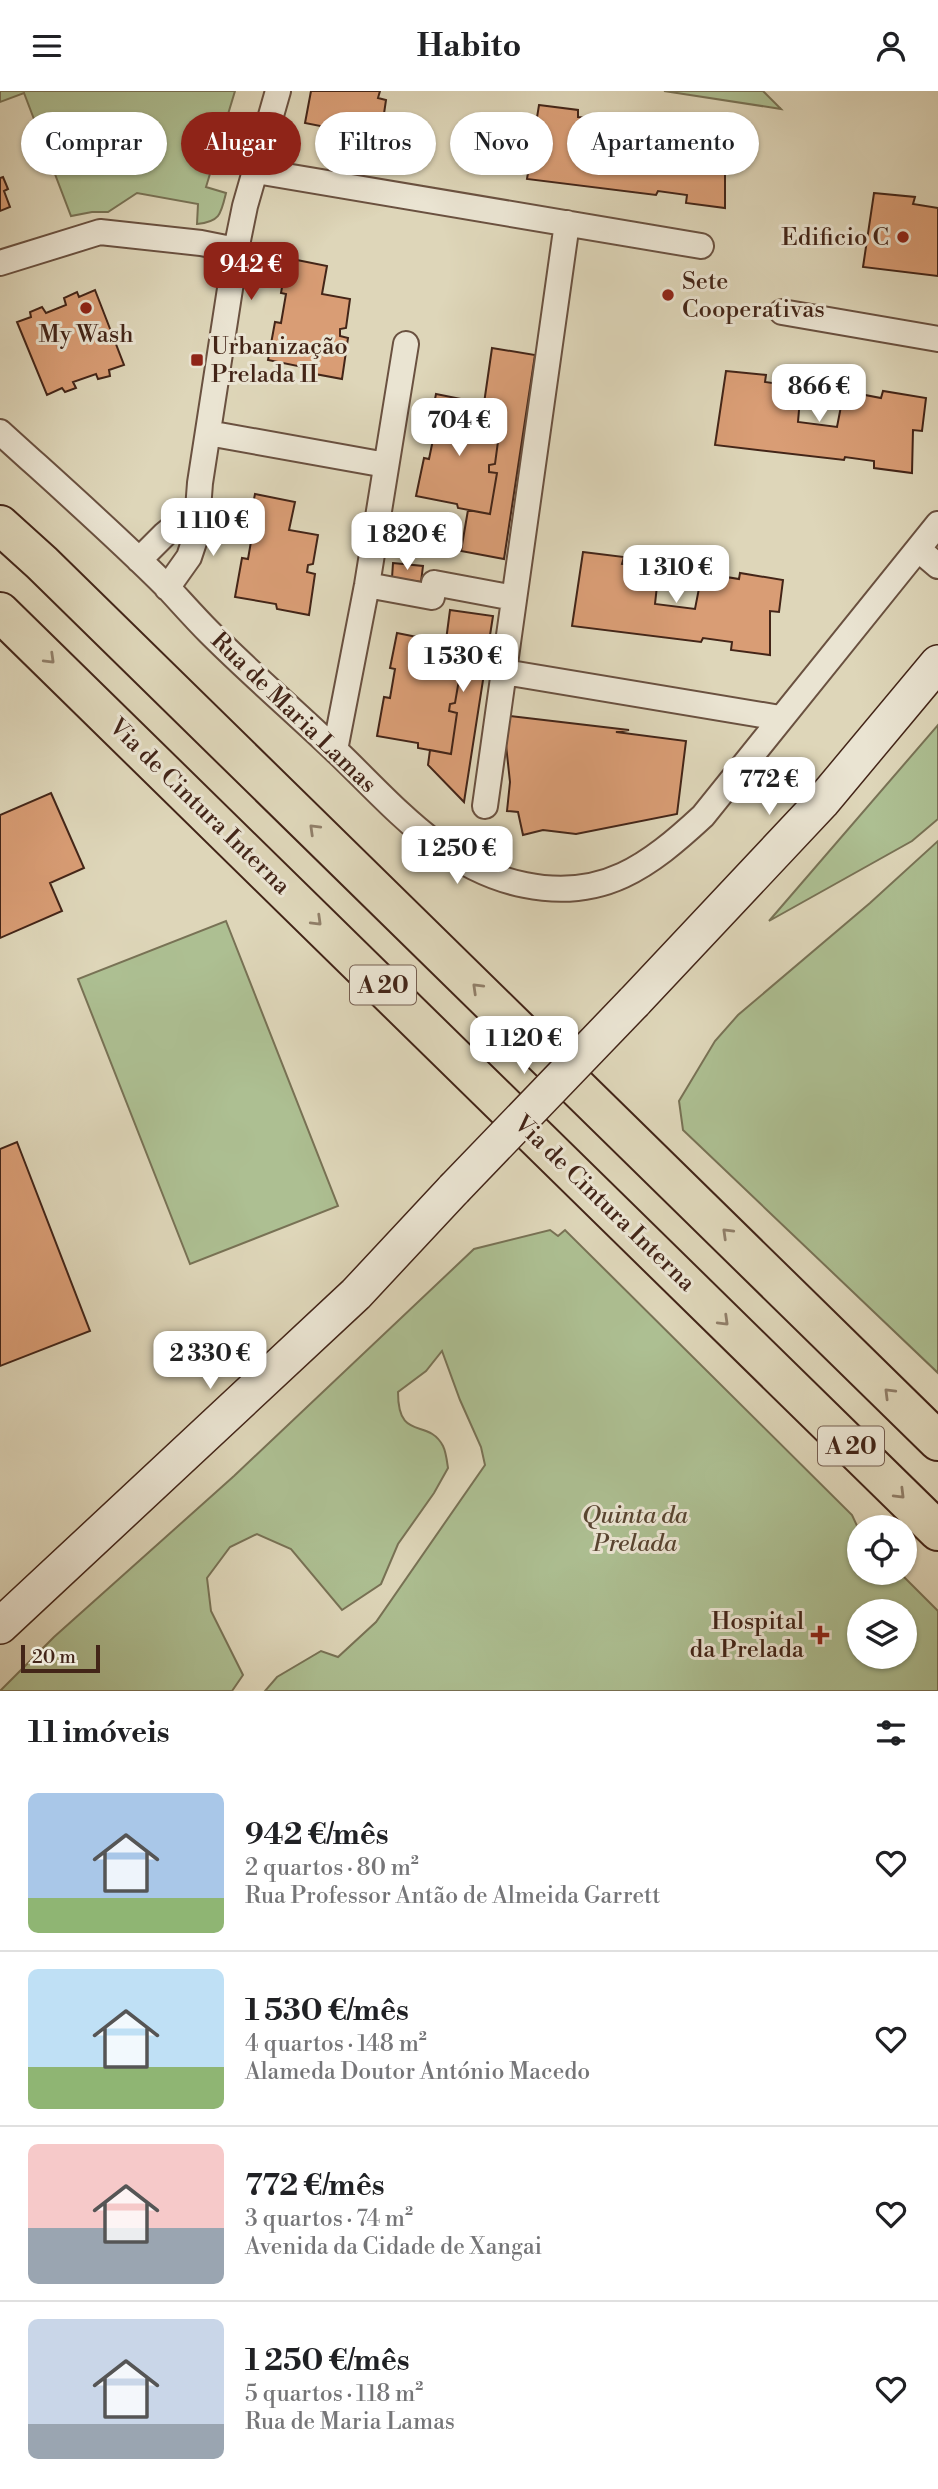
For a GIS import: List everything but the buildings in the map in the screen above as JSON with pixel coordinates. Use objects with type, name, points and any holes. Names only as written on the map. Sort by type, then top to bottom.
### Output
[{"type":"highway","name":"A 20","points":[[0,525],[62,582],[938,1441]]},
{"type":"highway","name":"Via de Cintura Interna","points":[[0,612],[938,1531]]},
{"type":"main road","points":[[0,1626],[356,1294],[822,802],[938,663]]},
{"type":"street","points":[[272,112],[278,91]]},
{"type":"street","points":[[167,588],[189,557],[196,536],[197,508],[236,250],[255,175]]},
{"type":"street","points":[[280,175],[701,246]]},
{"type":"street","points":[[485,806],[567,223]]},
{"type":"street","points":[[0,263],[100,232],[201,243],[236,250]]},
{"type":"street","points":[[782,312],[938,339]]},
{"type":"street","points":[[335,750],[367,585],[406,344]]},
{"type":"street","name":"Rua de Maria Lamas","points":[[0,432],[139,560],[212,634],[420,833],[465,865],[523,885],[555,889],[589,886],[639,869],[672,845],[703,816],[938,524]]},
{"type":"street","points":[[208,433],[386,465]]},
{"type":"street","points":[[139,560],[197,508]]},
{"type":"street","points":[[918,548],[938,566]]},
{"type":"street","points":[[367,585],[432,597],[434,583],[514,598]]},
{"type":"street","points":[[504,672],[780,718]]},
{"type":"green space","points":[[0,91],[235,91],[229,112],[181,112],[181,175],[210,175],[206,187],[226,193],[221,212],[211,221],[197,224],[198,204],[137,193],[108,212],[71,216],[55,175],[167,175],[167,112],[31,112],[24,93],[0,102]]},
{"type":"green space","points":[[664,91],[763,91],[781,109]]},
{"type":"green space","points":[[938,725],[938,819],[912,841],[769,921]]},
{"type":"green space","points":[[938,841],[938,1373],[683,1130],[679,1101],[715,1041],[738,1015],[870,903]]},
{"type":"green space","points":[[226,921],[338,1206],[190,1264],[78,979]]},
{"type":"green space","name":"Quinta da Prelada","points":[[550,1230],[558,1236],[565,1230],[852,1515],[847,1515],[847,1585],[912,1585],[938,1611],[938,1691],[265,1691],[277,1677],[321,1651],[338,1657],[376,1622],[485,1465],[481,1447],[442,1351],[426,1371],[398,1392],[403,1418],[408,1424],[437,1437],[444,1448],[448,1468],[398,1544],[381,1584],[342,1610],[291,1549],[257,1534],[230,1547],[207,1578],[211,1611],[243,1675],[232,1691],[0,1691],[54,1637],[234,1476],[474,1249]]},
{"type":"place","name":"Edificio C","points":[[903,237]]},
{"type":"place","name":"Sete Cooperativas","points":[[668,295]]},
{"type":"place","name":"My Wash","points":[[86,308]]},
{"type":"place","name":"Urbanização Prelada II","points":[[197,360]]},
{"type":"place","name":"Hospital da Prelada","points":[[820,1635]]}]
